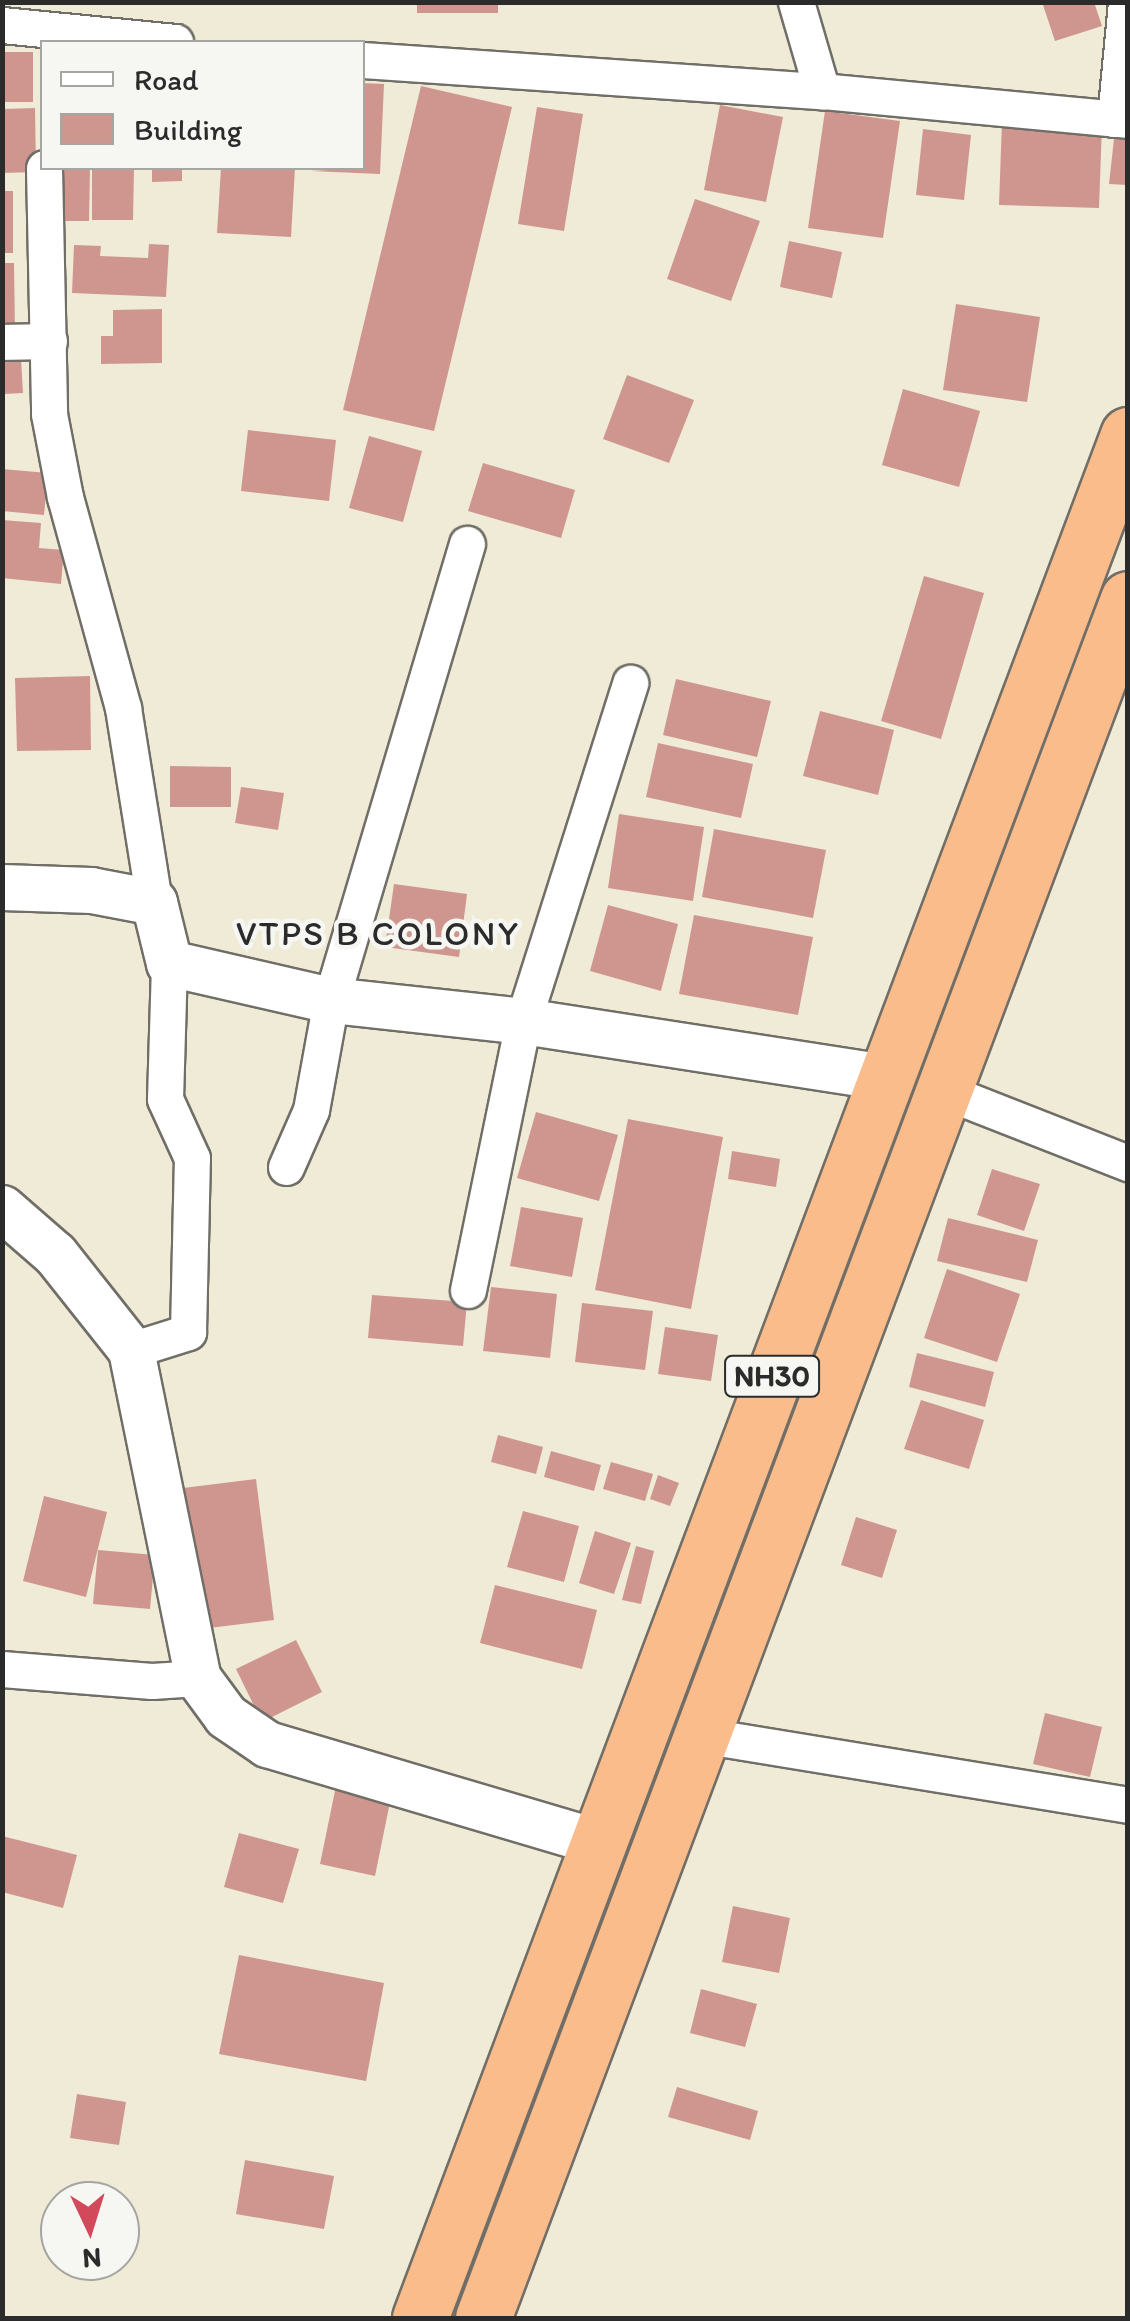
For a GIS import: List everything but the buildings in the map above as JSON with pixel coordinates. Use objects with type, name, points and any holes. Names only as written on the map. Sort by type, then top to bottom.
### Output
[{"type":"highway","name":"NH30","points":[[420,2318],[1128,435]]},
{"type":"highway","name":"NH30","points":[[483,2318],[1128,599]]},
{"type":"street","points":[[796,2],[822,90]]},
{"type":"street","points":[[365,60],[822,90],[1121,119],[1126,2]]},
{"type":"street","points":[[2,25],[45,36],[132,40]]},
{"type":"street","points":[[44,170],[52,431],[123,708],[154,902],[170,963],[165,1099],[192,1158],[188,1332],[130,1350]]},
{"type":"street","points":[[2,342],[50,342]]},
{"type":"street","points":[[286,1166],[312,1110],[331,1000],[466,544]]},
{"type":"street","points":[[468,1290],[523,1021],[630,683]]},
{"type":"street","points":[[2,887],[92,890],[154,902]]},
{"type":"street","points":[[170,963],[331,1000],[523,1021],[884,1077]]},
{"type":"street","points":[[944,1091],[1128,1163]]},
{"type":"street","points":[[2,1208],[55,1254],[130,1350],[198,1678],[226,1716],[267,1744],[598,1842]]},
{"type":"street","points":[[2,1668],[152,1681],[198,1678]]},
{"type":"street","points":[[701,1734],[1128,1805]]},
{"type":"district","name":"VTPS B COLONY","points":[[378,933]]}]
